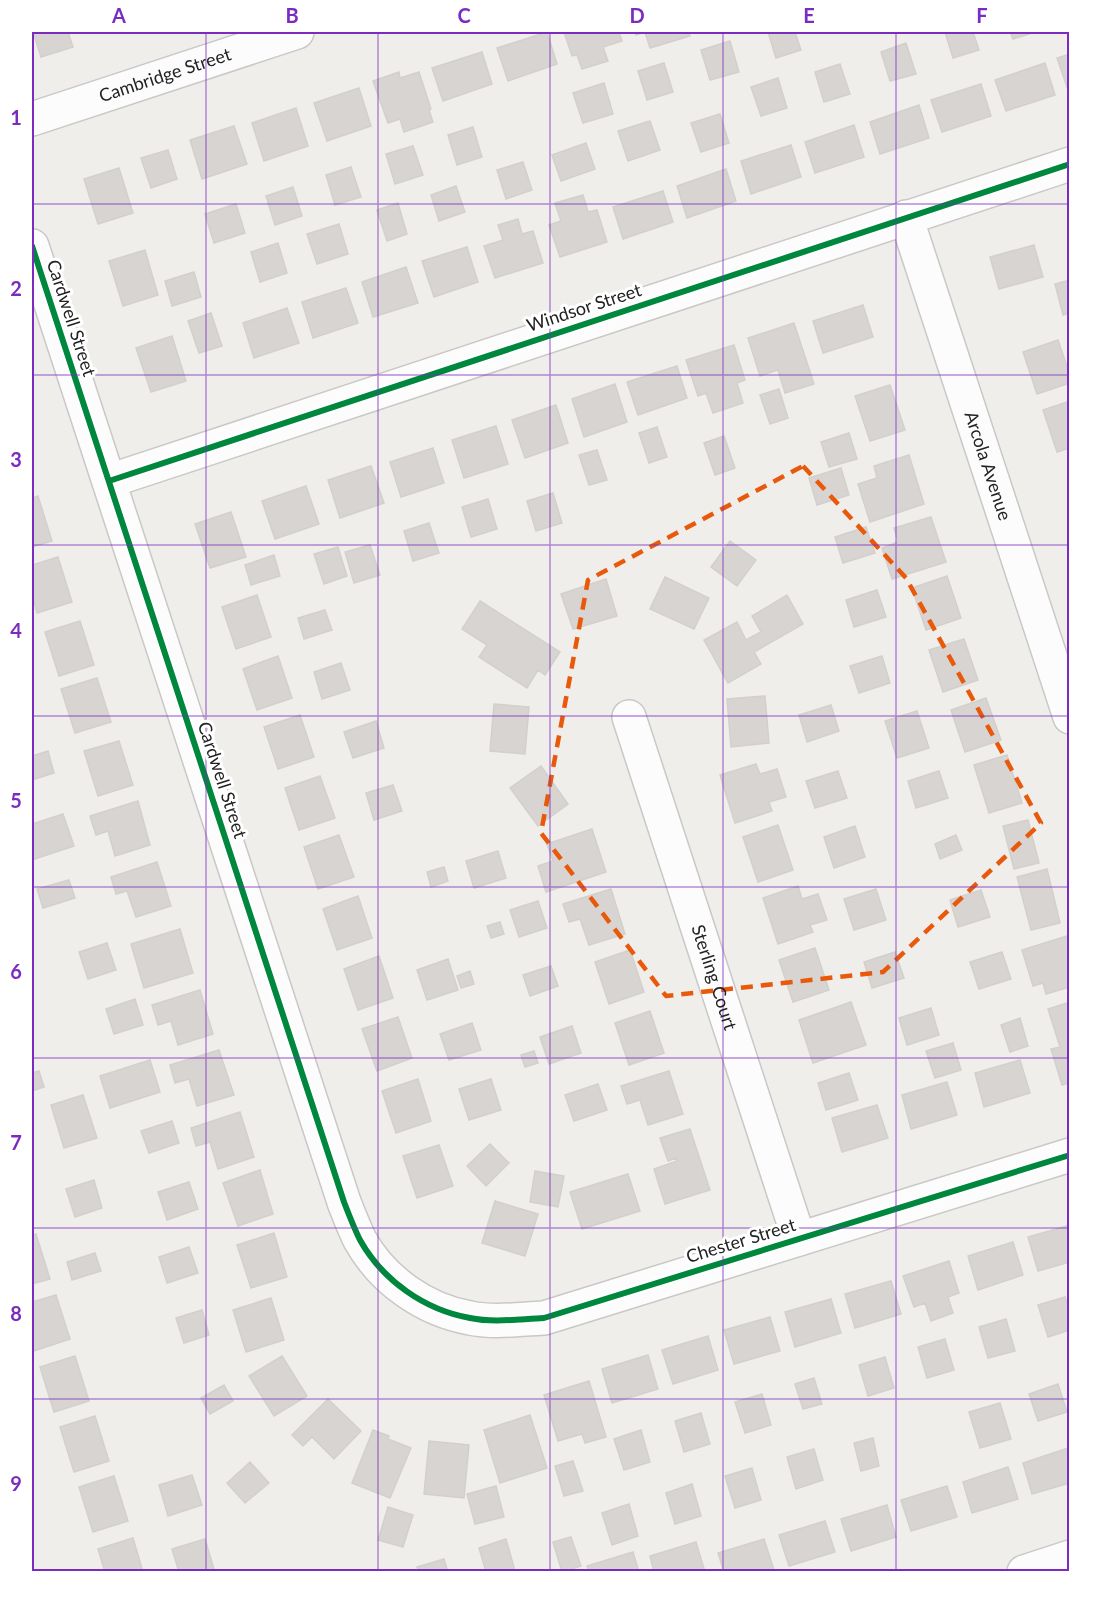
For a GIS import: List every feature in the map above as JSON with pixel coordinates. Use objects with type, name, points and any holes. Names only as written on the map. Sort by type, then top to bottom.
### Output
[{"type":"street","name":"Cambridge Street","points":[[32,119],[297,32]]},
{"type":"street","name":"Windsor Street","points":[[109,481],[1070,164]]},
{"type":"street","name":"Arcola Avenue","points":[[906,217],[1070,717]]},
{"type":"street","name":"Cardwell Street","points":[[32,246],[344,1202],[359,1239],[371,1258],[391,1280],[420,1300]]},
{"type":"street","name":"Sterling Court","points":[[629,717],[799,1239]]},
{"type":"street","name":"Chester Street","points":[[420,1300],[442,1311],[471,1318],[501,1321],[544,1318],[1070,1155]]},
{"type":"street","points":[[1023,1572],[1070,1557]]},
{"type":"highlighted area","points":[[803,466],[906,578],[1041,823],[883,972],[666,996],[541,833],[588,580]]},
{"type":"building","points":[[33,32],[68,32],[73,47],[41,57]]},
{"type":"building","points":[[547,32],[557,64],[508,81],[497,48]]},
{"type":"building","points":[[564,32],[619,32],[622,41],[603,47],[608,61],[582,69],[577,55],[572,56]]},
{"type":"building","points":[[645,32],[689,32],[690,36],[650,48]]},
{"type":"building","points":[[768,32],[795,32],[801,50],[776,58]]},
{"type":"building","points":[[945,32],[973,32],[979,50],[953,58]]},
{"type":"building","points":[[1010,32],[1036,32],[1013,39]]},
{"type":"building","points":[[730,41],[739,72],[710,80],[701,50]]},
{"type":"building","points":[[906,43],[916,74],[890,81],[881,52]]},
{"type":"building","points":[[482,52],[492,84],[443,101],[432,68]]},
{"type":"building","points":[[1070,54],[1070,89],[1068,90],[1057,58]]},
{"type":"building","points":[[664,63],[673,92],[647,100],[638,71]]},
{"type":"building","points":[[1045,63],[1055,95],[1006,111],[995,80]]},
{"type":"building","points":[[840,64],[850,94],[824,102],[815,72]]},
{"type":"building","points":[[399,72],[400,78],[419,72],[433,122],[404,132],[400,119],[388,123],[373,81]]},
{"type":"building","points":[[778,78],[787,108],[761,116],[751,87]]},
{"type":"building","points":[[604,83],[613,114],[583,123],[573,93]]},
{"type":"building","points":[[981,84],[991,116],[942,132],[931,100]]},
{"type":"building","points":[[359,88],[371,126],[327,141],[314,103]]},
{"type":"building","points":[[919,105],[929,138],[880,154],[870,122]]},
{"type":"building","points":[[296,108],[308,146],[264,161],[252,123]]},
{"type":"building","points":[[720,114],[729,143],[701,152],[691,123]]},
{"type":"building","points":[[650,121],[660,150],[628,161],[618,131]]},
{"type":"building","points":[[854,125],[864,157],[815,173],[805,142]]},
{"type":"building","points":[[234,126],[247,164],[202,179],[190,140]]},
{"type":"building","points":[[473,127],[482,157],[457,165],[448,135]]},
{"type":"building","points":[[586,143],[595,169],[561,181],[552,155]]},
{"type":"building","points":[[791,145],[801,177],[751,194],[741,161]]},
{"type":"building","points":[[413,146],[423,175],[395,184],[386,154]]},
{"type":"building","points":[[168,150],[177,179],[151,188],[141,158]]},
{"type":"building","points":[[523,162],[532,190],[506,199],[497,170]]},
{"type":"building","points":[[351,167],[361,197],[335,205],[326,175]]},
{"type":"building","points":[[119,168],[133,213],[98,224],[84,179]]},
{"type":"building","points":[[726,169],[736,201],[687,218],[677,186]]},
{"type":"building","points":[[456,186],[465,212],[439,221],[431,195]]},
{"type":"building","points":[[293,187],[302,216],[275,225],[266,196]]},
{"type":"building","points":[[663,191],[673,222],[623,239],[613,207]]},
{"type":"building","points":[[583,195],[588,212],[597,210],[607,242],[560,257],[549,225],[561,221],[555,203]]},
{"type":"building","points":[[398,203],[407,234],[387,241],[377,210]]},
{"type":"building","points":[[236,204],[245,233],[214,243],[205,214]]},
{"type":"building","points":[[518,219],[522,234],[533,231],[543,263],[495,278],[484,246],[503,240],[498,225]]},
{"type":"building","points":[[339,224],[348,254],[317,264],[307,234]]},
{"type":"building","points":[[278,243],[287,273],[260,282],[251,252]]},
{"type":"building","points":[[1034,245],[1043,277],[999,289],[990,257]]},
{"type":"building","points":[[467,247],[478,282],[434,297],[422,261]]},
{"type":"building","points":[[145,250],[158,295],[123,306],[109,261]]},
{"type":"building","points":[[406,267],[418,303],[373,317],[362,282]]},
{"type":"building","points":[[194,272],[201,297],[172,306],[165,281]]},
{"type":"building","points":[[1070,280],[1070,313],[1063,315],[1055,284]]},
{"type":"building","points":[[346,288],[358,323],[313,338],[302,302]]},
{"type":"building","points":[[863,305],[873,337],[823,353],[813,321]]},
{"type":"building","points":[[287,308],[299,343],[254,358],[243,323]]},
{"type":"building","points":[[211,313],[222,346],[199,353],[188,321]]},
{"type":"building","points":[[794,323],[814,384],[785,393],[778,370],[760,376],[748,338]]},
{"type":"building","points":[[172,336],[186,381],[151,392],[136,348]]},
{"type":"building","points":[[1058,340],[1070,375],[1070,383],[1037,394],[1023,352]]},
{"type":"building","points":[[734,345],[745,380],[737,383],[743,403],[713,413],[706,393],[698,396],[686,360]]},
{"type":"building","points":[[677,366],[687,398],[638,415],[627,382]]},
{"type":"building","points":[[615,384],[627,422],[584,437],[572,399]]},
{"type":"building","points":[[890,385],[905,430],[870,441],[855,396]]},
{"type":"building","points":[[779,389],[788,418],[770,424],[760,395]]},
{"type":"building","points":[[1070,401],[1070,448],[1057,452],[1043,410]]},
{"type":"building","points":[[556,405],[568,443],[525,458],[512,420]]},
{"type":"building","points":[[496,426],[508,464],[464,478],[452,440]]},
{"type":"building","points":[[657,427],[667,457],[649,463],[639,433]]},
{"type":"building","points":[[849,433],[857,459],[829,467],[821,442]]},
{"type":"building","points":[[724,436],[735,468],[715,475],[704,443]]},
{"type":"building","points":[[433,448],[444,483],[401,497],[390,462]]},
{"type":"building","points":[[597,450],[607,480],[589,485],[579,455]]},
{"type":"building","points":[[909,455],[924,504],[870,522],[858,484],[877,478],[874,466]]},
{"type":"building","points":[[371,466],[384,503],[340,518],[328,480]]},
{"type":"building","points":[[841,468],[849,495],[817,505],[809,478]]},
{"type":"building","points":[[306,486],[319,524],[275,539],[262,501]]},
{"type":"building","points":[[553,493],[562,523],[536,531],[527,501]]},
{"type":"building","points":[[38,496],[52,541],[32,547],[32,498]]},
{"type":"building","points":[[488,499],[497,529],[471,537],[462,507]]},
{"type":"building","points":[[231,512],[246,557],[210,568],[195,524]]},
{"type":"building","points":[[931,517],[946,562],[892,579],[882,548],[898,542],[894,528]]},
{"type":"building","points":[[429,523],[439,553],[413,561],[404,531]]},
{"type":"building","points":[[866,527],[875,553],[843,563],[835,537]]},
{"type":"building","points":[[730,541],[756,560],[737,586],[711,567]]},
{"type":"building","points":[[370,545],[380,575],[354,583],[345,552]]},
{"type":"building","points":[[338,547],[347,576],[324,584],[314,554]]},
{"type":"building","points":[[274,555],[280,576],[251,585],[245,565]]},
{"type":"building","points":[[58,557],[72,602],[37,613],[32,595],[32,565]]},
{"type":"building","points":[[947,576],[961,618],[926,630],[912,588]]},
{"type":"building","points":[[665,577],[709,598],[694,629],[650,609]]},
{"type":"building","points":[[606,579],[617,616],[573,629],[561,594]]},
{"type":"building","points":[[877,590],[886,617],[854,627],[846,600]]},
{"type":"building","points":[[257,595],[271,637],[236,649],[222,607]]},
{"type":"building","points":[[787,595],[803,624],[754,652],[761,664],[728,683],[704,640],[737,622],[746,640],[761,632],[752,616]]},
{"type":"building","points":[[480,601],[560,652],[545,675],[538,670],[527,688],[479,657],[487,645],[462,629]]},
{"type":"building","points":[[325,610],[332,630],[304,639],[298,618]]},
{"type":"building","points":[[80,621],[94,665],[59,676],[45,632]]},
{"type":"building","points":[[964,639],[978,680],[943,692],[929,650]]},
{"type":"building","points":[[278,656],[292,698],[257,710],[243,669]]},
{"type":"building","points":[[882,656],[890,683],[859,693],[850,666]]},
{"type":"building","points":[[341,663],[350,690],[322,699],[314,672]]},
{"type":"building","points":[[97,678],[111,722],[75,733],[61,689]]},
{"type":"building","points":[[765,696],[769,743],[731,747],[727,699]]},
{"type":"building","points":[[986,698],[1001,740],[965,752],[951,710]]},
{"type":"building","points":[[494,704],[529,707],[525,754],[490,751]]},
{"type":"building","points":[[831,705],[839,731],[807,742],[799,715]]},
{"type":"building","points":[[917,711],[929,748],[897,758],[885,721]]},
{"type":"building","points":[[300,715],[314,757],[278,769],[264,727]]},
{"type":"building","points":[[376,721],[384,748],[353,758],[344,732]]},
{"type":"building","points":[[119,741],[133,785],[98,796],[84,751]]},
{"type":"building","points":[[48,751],[54,773],[32,780],[32,756]]},
{"type":"building","points":[[1007,755],[1022,803],[989,813],[974,765]]},
{"type":"building","points":[[756,764],[760,774],[777,769],[786,797],[769,802],[772,811],[735,823],[720,775]]},
{"type":"building","points":[[541,766],[568,804],[538,826],[510,788]]},
{"type":"building","points":[[838,771],[847,798],[815,808],[806,781]]},
{"type":"building","points":[[939,771],[948,798],[916,808],[908,781]]},
{"type":"building","points":[[320,776],[335,818],[299,830],[285,788]]},
{"type":"building","points":[[393,785],[402,811],[374,820],[366,793]]},
{"type":"building","points":[[138,801],[150,845],[115,856],[108,831],[96,835],[90,816]]},
{"type":"building","points":[[63,814],[74,846],[32,860],[32,824]]},
{"type":"building","points":[[1028,820],[1039,863],[1014,869],[1003,826]]},
{"type":"building","points":[[778,825],[793,870],[758,882],[743,837]]},
{"type":"building","points":[[855,826],[865,857],[834,868],[824,837]]},
{"type":"building","points":[[592,829],[606,872],[546,892],[538,866],[553,861],[547,844]]},
{"type":"building","points":[[339,835],[354,877],[318,889],[304,847]]},
{"type":"building","points":[[956,835],[962,850],[940,859],[935,844]]},
{"type":"building","points":[[498,851],[506,878],[474,888],[466,861]]},
{"type":"building","points":[[157,862],[171,906],[136,917],[127,891],[116,894],[111,877]]},
{"type":"building","points":[[444,867],[448,881],[431,887],[427,872]]},
{"type":"building","points":[[1047,869],[1060,923],[1031,930],[1017,877]]},
{"type":"building","points":[[69,880],[75,898],[43,908],[37,889]]},
{"type":"building","points":[[798,886],[802,899],[818,894],[827,920],[810,925],[813,932],[778,944],[763,898]]},
{"type":"building","points":[[611,889],[625,934],[589,945],[580,919],[569,922],[563,904]]},
{"type":"building","points":[[876,889],[886,920],[854,930],[844,899]]},
{"type":"building","points":[[981,890],[990,917],[958,927],[950,900]]},
{"type":"building","points":[[358,896],[372,938],[337,950],[323,909]]},
{"type":"building","points":[[538,901],[547,928],[519,937],[510,910]]},
{"type":"building","points":[[500,922],[504,934],[491,938],[487,926]]},
{"type":"building","points":[[180,929],[193,973],[144,988],[131,944]]},
{"type":"building","points":[[1067,936],[1070,944],[1070,987],[1046,994],[1043,983],[1033,986],[1022,950]]},
{"type":"building","points":[[107,943],[116,970],[88,979],[79,952]]},
{"type":"building","points":[[815,948],[829,990],[793,1002],[779,960]]},
{"type":"building","points":[[630,950],[644,992],[609,1004],[595,962]]},
{"type":"building","points":[[895,952],[904,978],[872,988],[864,962]]},
{"type":"building","points":[[1002,952],[1011,979],[979,989],[970,962]]},
{"type":"building","points":[[379,956],[393,998],[358,1010],[344,969]]},
{"type":"building","points":[[448,959],[458,990],[427,1000],[417,970]]},
{"type":"building","points":[[551,966],[558,986],[530,996],[523,975]]},
{"type":"building","points":[[470,971],[474,984],[461,988],[457,976]]},
{"type":"building","points":[[200,990],[213,1034],[178,1045],[171,1021],[158,1025],[152,1005]]},
{"type":"building","points":[[135,999],[143,1025],[114,1034],[106,1009]]},
{"type":"building","points":[[851,1002],[866,1045],[813,1063],[799,1020]]},
{"type":"building","points":[[1070,1002],[1070,1083],[1062,1085],[1051,1049],[1060,1047],[1048,1009]]},
{"type":"building","points":[[931,1008],[939,1035],[907,1045],[899,1018]]},
{"type":"building","points":[[650,1011],[664,1053],[629,1065],[615,1023]]},
{"type":"building","points":[[398,1017],[412,1058],[377,1071],[362,1029]]},
{"type":"building","points":[[1020,1018],[1028,1046],[1010,1052],[1001,1025]]},
{"type":"building","points":[[472,1023],[481,1050],[449,1060],[440,1034]]},
{"type":"building","points":[[572,1026],[581,1053],[549,1064],[540,1037]]},
{"type":"building","points":[[953,1043],[961,1070],[935,1078],[926,1051]]},
{"type":"building","points":[[219,1050],[234,1095],[197,1106],[189,1079],[175,1083],[170,1065]]},
{"type":"building","points":[[534,1051],[538,1063],[525,1067],[521,1055]]},
{"type":"building","points":[[150,1060],[160,1092],[110,1108],[100,1076]]},
{"type":"building","points":[[1020,1060],[1030,1093],[984,1107],[975,1073]]},
{"type":"building","points":[[39,1071],[44,1087],[32,1091],[32,1073]]},
{"type":"building","points":[[669,1071],[683,1114],[648,1125],[640,1100],[627,1104],[621,1086]]},
{"type":"building","points":[[849,1073],[858,1100],[826,1110],[818,1083]]},
{"type":"building","points":[[418,1079],[431,1121],[396,1133],[382,1091]]},
{"type":"building","points":[[491,1079],[501,1110],[469,1120],[459,1089]]},
{"type":"building","points":[[947,1082],[957,1115],[911,1129],[902,1095]]},
{"type":"building","points":[[598,1084],[607,1110],[574,1121],[565,1095]]},
{"type":"building","points":[[83,1095],[97,1138],[64,1148],[51,1105]]},
{"type":"building","points":[[877,1105],[888,1138],[842,1152],[832,1118]]},
{"type":"building","points":[[240,1112],[254,1157],[218,1169],[210,1142],[196,1146],[191,1128]]},
{"type":"building","points":[[172,1121],[179,1143],[149,1153],[141,1131]]},
{"type":"building","points":[[690,1129],[710,1190],[665,1204],[654,1169],[677,1161],[676,1158],[668,1161],[660,1138]]},
{"type":"building","points":[[490,1144],[509,1163],[486,1186],[467,1166]]},
{"type":"building","points":[[439,1145],[453,1186],[417,1198],[403,1156]]},
{"type":"building","points":[[260,1170],[273,1214],[238,1226],[223,1183]]},
{"type":"building","points":[[535,1171],[564,1176],[558,1207],[530,1202]]},
{"type":"building","points":[[628,1174],[640,1211],[582,1229],[570,1192]]},
{"type":"building","points":[[94,1180],[102,1208],[75,1217],[66,1189]]},
{"type":"building","points":[[189,1182],[198,1209],[167,1220],[158,1192]]},
{"type":"building","points":[[495,1201],[538,1214],[525,1256],[482,1243]]},
{"type":"building","points":[[1070,1225],[1070,1262],[1038,1271],[1028,1237]]},
{"type":"building","points":[[274,1233],[287,1277],[251,1288],[237,1245]]},
{"type":"building","points":[[36,1234],[50,1279],[32,1284],[32,1235]]},
{"type":"building","points":[[1013,1242],[1023,1275],[978,1290],[968,1256]]},
{"type":"building","points":[[189,1247],[198,1273],[167,1283],[159,1257]]},
{"type":"building","points":[[95,1253],[101,1271],[72,1280],[67,1262]]},
{"type":"building","points":[[949,1261],[959,1293],[948,1297],[953,1313],[931,1321],[925,1303],[914,1307],[903,1276]]},
{"type":"building","points":[[891,1281],[901,1314],[855,1328],[845,1294]]},
{"type":"building","points":[[56,1295],[70,1339],[34,1351],[32,1302]]},
{"type":"building","points":[[1065,1297],[1070,1312],[1070,1330],[1048,1337],[1038,1305]]},
{"type":"building","points":[[271,1298],[284,1340],[246,1352],[233,1310]]},
{"type":"building","points":[[831,1299],[841,1333],[795,1347],[785,1312]]},
{"type":"building","points":[[202,1310],[209,1335],[184,1343],[176,1318]]},
{"type":"building","points":[[770,1317],[780,1351],[734,1364],[724,1330]]},
{"type":"building","points":[[1006,1319],[1015,1351],[988,1358],[979,1327]]},
{"type":"building","points":[[708,1336],[718,1370],[673,1384],[662,1350]]},
{"type":"building","points":[[945,1339],[954,1370],[927,1378],[918,1347]]},
{"type":"building","points":[[648,1355],[658,1389],[612,1403],[602,1369]]},
{"type":"building","points":[[75,1356],[89,1401],[54,1412],[40,1367]]},
{"type":"building","points":[[282,1356],[307,1396],[274,1416],[249,1376]]},
{"type":"building","points":[[885,1357],[894,1388],[868,1396],[859,1365]]},
{"type":"building","points":[[814,1378],[822,1404],[803,1409],[795,1384]]},
{"type":"building","points":[[589,1381],[606,1437],[585,1443],[582,1434],[558,1441],[544,1395]]},
{"type":"building","points":[[1058,1384],[1067,1412],[1038,1421],[1029,1394]]},
{"type":"building","points":[[224,1385],[233,1401],[210,1414],[201,1398]]},
{"type":"building","points":[[762,1394],[771,1425],[745,1433],[735,1402]]},
{"type":"building","points":[[328,1399],[361,1431],[334,1459],[312,1437],[303,1446],[292,1435]]},
{"type":"building","points":[[1000,1403],[1011,1439],[980,1448],[969,1412]]},
{"type":"building","points":[[701,1413],[710,1444],[684,1452],[675,1421]]},
{"type":"building","points":[[530,1415],[547,1468],[500,1483],[484,1430]]},
{"type":"building","points":[[95,1416],[109,1461],[74,1472],[60,1427]]},
{"type":"building","points":[[373,1430],[411,1448],[390,1498],[352,1483]]},
{"type":"building","points":[[641,1430],[650,1462],[624,1470],[614,1439]]},
{"type":"building","points":[[873,1438],[879,1466],[861,1471],[854,1443]]},
{"type":"building","points":[[429,1441],[469,1445],[464,1498],[424,1494]]},
{"type":"building","points":[[1068,1448],[1070,1483],[1032,1494],[1023,1463]]},
{"type":"building","points":[[814,1449],[823,1480],[796,1489],[787,1457]]},
{"type":"building","points":[[573,1461],[583,1491],[564,1496],[555,1466]]},
{"type":"building","points":[[250,1462],[269,1483],[245,1503],[227,1483]]},
{"type":"building","points":[[1008,1467],[1018,1499],[972,1513],[963,1482]]},
{"type":"building","points":[[752,1468],[761,1500],[735,1508],[725,1476]]},
{"type":"building","points":[[192,1475],[202,1505],[168,1516],[159,1485]]},
{"type":"building","points":[[114,1476],[128,1521],[93,1532],[79,1487]]},
{"type":"building","points":[[692,1484],[701,1516],[675,1524],[666,1493]]},
{"type":"building","points":[[496,1486],[504,1517],[475,1524],[467,1494]]},
{"type":"building","points":[[947,1486],[957,1517],[911,1531],[901,1500]]},
{"type":"building","points":[[629,1504],[638,1536],[612,1545],[602,1513]]},
{"type":"building","points":[[887,1505],[896,1537],[851,1551],[841,1519]]},
{"type":"building","points":[[388,1507],[413,1515],[403,1547],[378,1540]]},
{"type":"building","points":[[825,1521],[835,1552],[789,1566],[779,1535]]},
{"type":"building","points":[[571,1537],[581,1566],[562,1572],[553,1542]]},
{"type":"building","points":[[133,1538],[143,1572],[105,1572],[98,1549]]},
{"type":"building","points":[[205,1539],[214,1569],[207,1572],[179,1572],[172,1549]]},
{"type":"building","points":[[506,1539],[515,1571],[486,1572],[479,1548]]},
{"type":"building","points":[[764,1539],[774,1570],[724,1572],[718,1553]]},
{"type":"building","points":[[696,1542],[705,1572],[654,1572],[650,1556]]},
{"type":"building","points":[[633,1552],[639,1572],[589,1572],[587,1566]]},
{"type":"building","points":[[444,1559],[448,1572],[419,1572],[417,1567]]},
{"type":"cycle path","points":[[109,481],[1070,164]]},
{"type":"cycle path","points":[[32,246],[344,1202],[369,1255],[393,1281],[421,1301],[453,1314],[488,1320],[544,1318],[1070,1155]]}]
